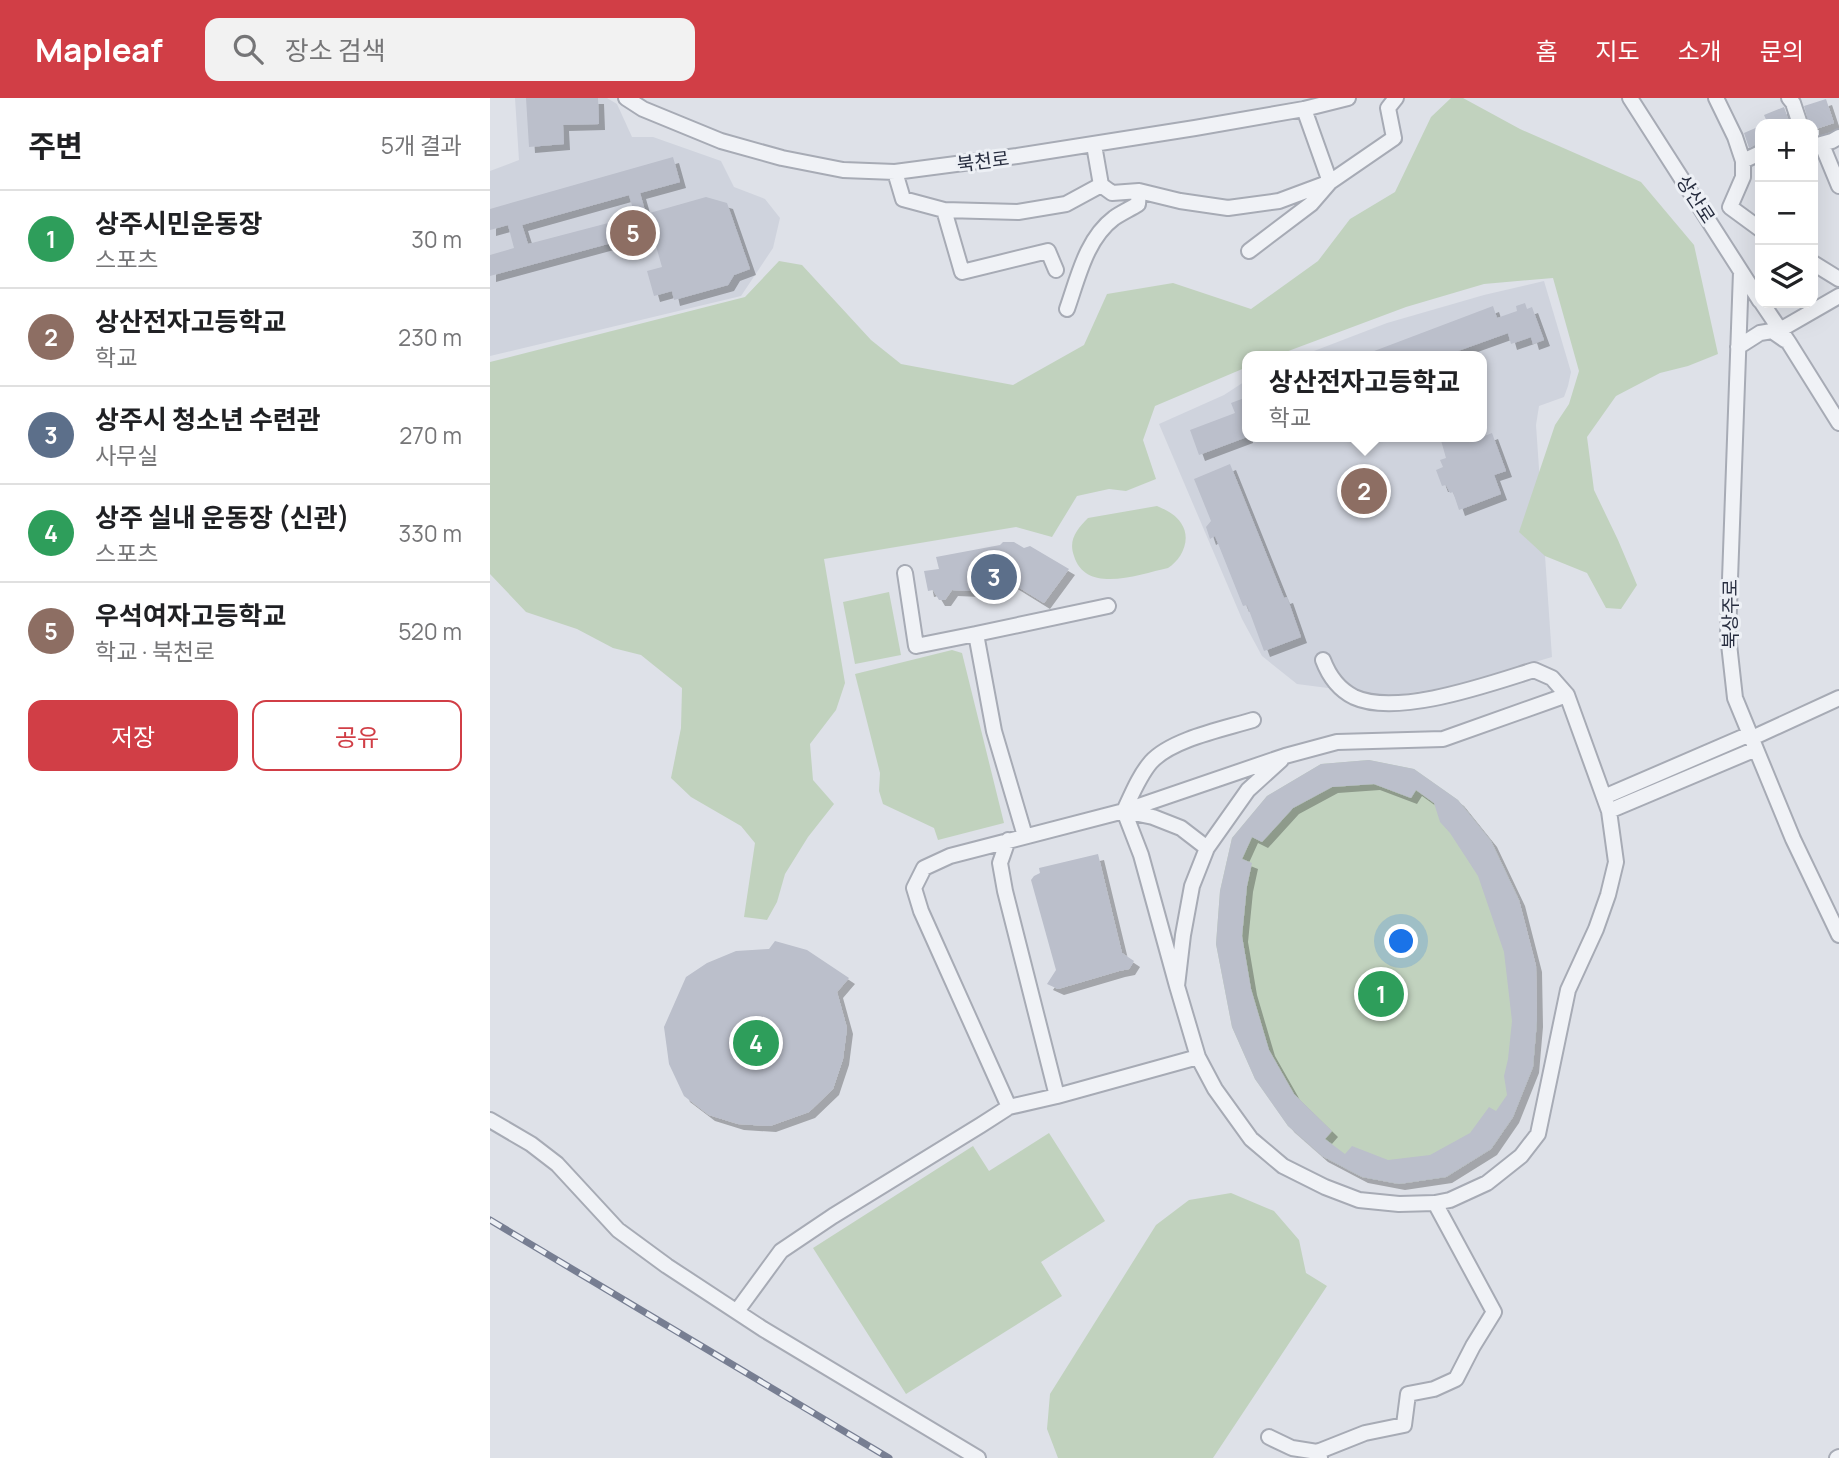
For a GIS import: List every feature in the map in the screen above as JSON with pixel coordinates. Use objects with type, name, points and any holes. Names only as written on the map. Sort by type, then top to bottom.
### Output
[{"type":"street","name":"북천로","points":[[626,98],[720,141],[782,158],[842,170],[895,172],[1094,145],[1304,109],[1348,98]]},
{"type":"street","points":[[1094,145],[1101,184],[1112,192],[1139,191],[1180,201],[1228,208],[1279,201],[1330,182],[1394,138],[1388,108],[1396,98]]},
{"type":"street","name":"상산로","points":[[1630,98],[1755,293]]},
{"type":"street","points":[[1714,227],[1730,207],[1743,177],[1743,161],[1735,137],[1716,98]]},
{"type":"street","points":[[1789,98],[1798,119]]},
{"type":"street","points":[[1304,109],[1330,182]]},
{"type":"street","points":[[1818,146],[1839,137]]},
{"type":"street","points":[[1818,148],[1839,186]]},
{"type":"street","points":[[1743,161],[1755,155]]},
{"type":"street","points":[[895,172],[903,199],[944,210],[1018,212],[1066,204],[1101,184]]},
{"type":"street","points":[[1249,251],[1311,204],[1330,182]]},
{"type":"street","points":[[1067,309],[1094,239],[1113,219],[1138,204],[1139,191]]},
{"type":"street","points":[[1730,207],[1755,225]]},
{"type":"street","points":[[944,210],[962,272],[1048,251],[1056,270]]},
{"type":"street","points":[[1818,265],[1839,279]]},
{"type":"street","name":"북상주로","points":[[1741,272],[1728,635],[1735,698],[1793,839],[1839,935]]},
{"type":"street","points":[[1780,330],[1839,296]]},
{"type":"street","name":"상산로","points":[[1765,308],[1839,423]]},
{"type":"street","points":[[1738,347],[1760,333],[1772,331],[1789,342]]},
{"type":"street","points":[[905,573],[916,646],[1108,606]]},
{"type":"street","points":[[976,634],[995,731],[1025,836]]},
{"type":"street","points":[[1253,720],[1184,742],[1161,753],[1141,776],[1124,811],[1141,855],[1198,1056],[1215,1089],[1251,1139],[1283,1166],[1359,1200],[1399,1204],[1450,1200],[1487,1183],[1521,1156],[1538,1133],[1568,990],[1596,929],[1616,862],[1609,811],[1567,695],[1552,678],[1534,670],[1457,694],[1388,705],[1352,696],[1330,677],[1324,660]]},
{"type":"street","points":[[1009,1107],[921,911],[914,888],[924,868],[950,856],[1124,811],[1285,756],[1336,742],[1443,739],[1567,695]]},
{"type":"street","points":[[1609,811],[1839,698]]},
{"type":"street","points":[[1604,797],[1753,740]]},
{"type":"street","points":[[1177,986],[1192,886],[1208,848],[1248,790],[1285,756]]},
{"type":"street","points":[[1124,811],[1153,817],[1181,828],[1208,848]]},
{"type":"street","points":[[1008,840],[1000,863],[1005,891],[1057,1096]]},
{"type":"street","points":[[737,1311],[781,1251],[792,1242],[1009,1107],[1198,1056]]},
{"type":"street","points":[[490,1120],[531,1144],[557,1164],[618,1230],[667,1266],[763,1329],[978,1458]]},
{"type":"street","points":[[1269,1437],[1292,1448],[1318,1455],[1365,1433],[1404,1425],[1408,1394],[1434,1389],[1456,1379],[1494,1312],[1435,1203]]},
{"type":"shaded area","points":[[515,98],[607,98],[617,104],[632,137],[653,137],[721,161],[734,187],[765,199],[780,218],[773,248],[741,296],[490,356],[490,171],[519,160]]},
{"type":"shaded area","points":[[1544,281],[1571,372],[1564,397],[1539,406],[1536,425],[1552,657],[1454,686],[1390,696],[1297,684],[1262,656],[1242,619],[1159,424],[1224,395],[1242,383],[1242,442],[1487,442],[1487,351],[1314,351],[1387,323]]},
{"type":"green space","points":[[1451,98],[1463,98],[1520,129],[1641,182],[1694,245],[1718,354],[1660,373],[1616,396],[1587,437],[1594,490],[1637,585],[1621,609],[1606,608],[1587,573],[1545,556],[1519,532],[1555,425],[1569,404],[1579,371],[1553,278],[1484,284],[1406,307],[1288,351],[1242,351],[1242,369],[1155,406],[1143,440],[1156,479],[1126,491],[1109,489],[1077,496],[1052,537],[1016,527],[824,559],[845,683],[836,710],[810,744],[813,780],[834,804],[808,837],[785,874],[777,902],[767,920],[744,917],[755,843],[741,826],[691,797],[671,778],[681,728],[682,688],[641,655],[613,648],[577,629],[526,612],[490,574],[490,362],[745,297],[779,261],[802,265],[871,340],[901,364],[1013,385],[1084,345],[1107,294],[1173,283],[1251,309],[1318,261],[1350,219],[1395,192],[1431,117]]},
{"type":"green space","points":[[1157,506],[1176,517],[1186,536],[1184,548],[1173,564],[1168,568],[1115,579],[1102,579],[1080,568],[1072,545],[1077,531],[1088,518]]},
{"type":"green space","points":[[889,592],[901,655],[855,664],[843,602]]},
{"type":"green space","points":[[952,650],[962,653],[1004,823],[938,840],[934,828],[883,804],[879,791],[880,773],[855,674]]},
{"type":"green space","points":[[1369,760],[1414,769],[1458,800],[1491,841],[1519,900],[1537,1021],[1533,1067],[1513,1117],[1491,1149],[1446,1177],[1399,1184],[1362,1177],[1322,1156],[1288,1126],[1255,1079],[1232,1027],[1216,944],[1220,891],[1232,838],[1267,796],[1321,764]]},
{"type":"green space","points":[[1049,1133],[1105,1221],[1041,1262],[1062,1296],[906,1394],[813,1248],[973,1146],[989,1171]]},
{"type":"green space","points":[[1231,1193],[1274,1211],[1299,1240],[1306,1273],[1327,1286],[1213,1458],[1058,1458],[1047,1429],[1050,1394],[1156,1225],[1189,1200]]},
{"type":"building","points":[[526,98],[598,98],[599,124],[563,125],[564,144],[529,147]]},
{"type":"building","points":[[1826,99],[1834,123],[1818,128],[1818,119],[1808,119],[1804,106]]},
{"type":"building","points":[[1784,107],[1788,119],[1766,119],[1764,115]]},
{"type":"building","points":[[1755,128],[1755,145],[1749,148],[1744,133]]},
{"type":"building","points":[[673,157],[680,182],[640,193],[646,214],[706,197],[727,203],[750,269],[734,275],[728,285],[674,300],[672,291],[654,296],[647,271],[662,267],[652,232],[490,276],[490,255],[514,248],[508,225],[490,230],[490,209]],"holes":[[[629,195],[635,216],[528,244],[522,225]]]},
{"type":"building","points":[[1525,303],[1527,309],[1532,307],[1544,340],[1533,344],[1531,337],[1511,344],[1508,333],[1458,351],[1374,351],[1493,306],[1497,318],[1517,311],[1516,306]]},
{"type":"building","points":[[1242,399],[1242,439],[1199,455],[1190,430],[1235,413],[1231,403]]},
{"type":"building","points":[[1492,433],[1506,471],[1494,475],[1501,494],[1459,510],[1453,492],[1450,493],[1446,485],[1442,486],[1436,470],[1443,467],[1440,460],[1446,458],[1441,442],[1487,442],[1487,435]]},
{"type":"building","points":[[1230,464],[1284,598],[1287,597],[1301,637],[1264,651],[1247,605],[1243,606],[1215,536],[1210,539],[1206,527],[1211,521],[1194,479]]},
{"type":"building","points":[[1003,542],[1014,542],[1024,548],[1030,546],[1069,569],[1044,603],[1010,582],[974,591],[952,590],[945,600],[939,600],[933,590],[928,591],[924,571],[939,569],[936,557],[1000,545]]},
{"type":"building","points":[[1369,760],[1414,769],[1458,800],[1491,841],[1519,900],[1536,966],[1537,1021],[1533,1067],[1513,1117],[1491,1149],[1446,1177],[1399,1184],[1362,1177],[1322,1156],[1288,1126],[1255,1079],[1232,1027],[1216,944],[1220,891],[1232,838],[1267,796],[1321,764]],"holes":[[[1374,784],[1411,798],[1416,790],[1434,803],[1440,822],[1478,876],[1504,952],[1512,1021],[1504,1076],[1507,1095],[1496,1111],[1489,1107],[1470,1133],[1430,1155],[1388,1160],[1352,1146],[1345,1154],[1325,1139],[1332,1131],[1294,1094],[1269,1050],[1251,989],[1242,936],[1252,863],[1242,859],[1252,837],[1262,842],[1293,808],[1332,787]]]},
{"type":"building","points":[[1098,854],[1122,953],[1134,961],[1129,969],[1058,989],[1047,984],[1056,970],[1031,880],[1040,873],[1039,868]]},
{"type":"building","points":[[775,941],[807,950],[849,978],[837,992],[847,1028],[843,1059],[833,1089],[809,1112],[770,1126],[738,1124],[709,1115],[684,1096],[669,1064],[664,1027],[686,977],[707,963],[736,951],[769,949]]},
{"type":"railway","points":[[490,1220],[889,1458]]},
{"type":"place","name":"우석여자고등학교","points":[[633,233]]},
{"type":"place","name":"상산전자고등학교","points":[[1364,491]]},
{"type":"place","name":"상주시 청소년 수련관","points":[[994,577]]},
{"type":"place","name":"상주시민운동장","points":[[1381,994]]},
{"type":"place","name":"상주 실내 운동장 (신관)","points":[[756,1043]]}]
